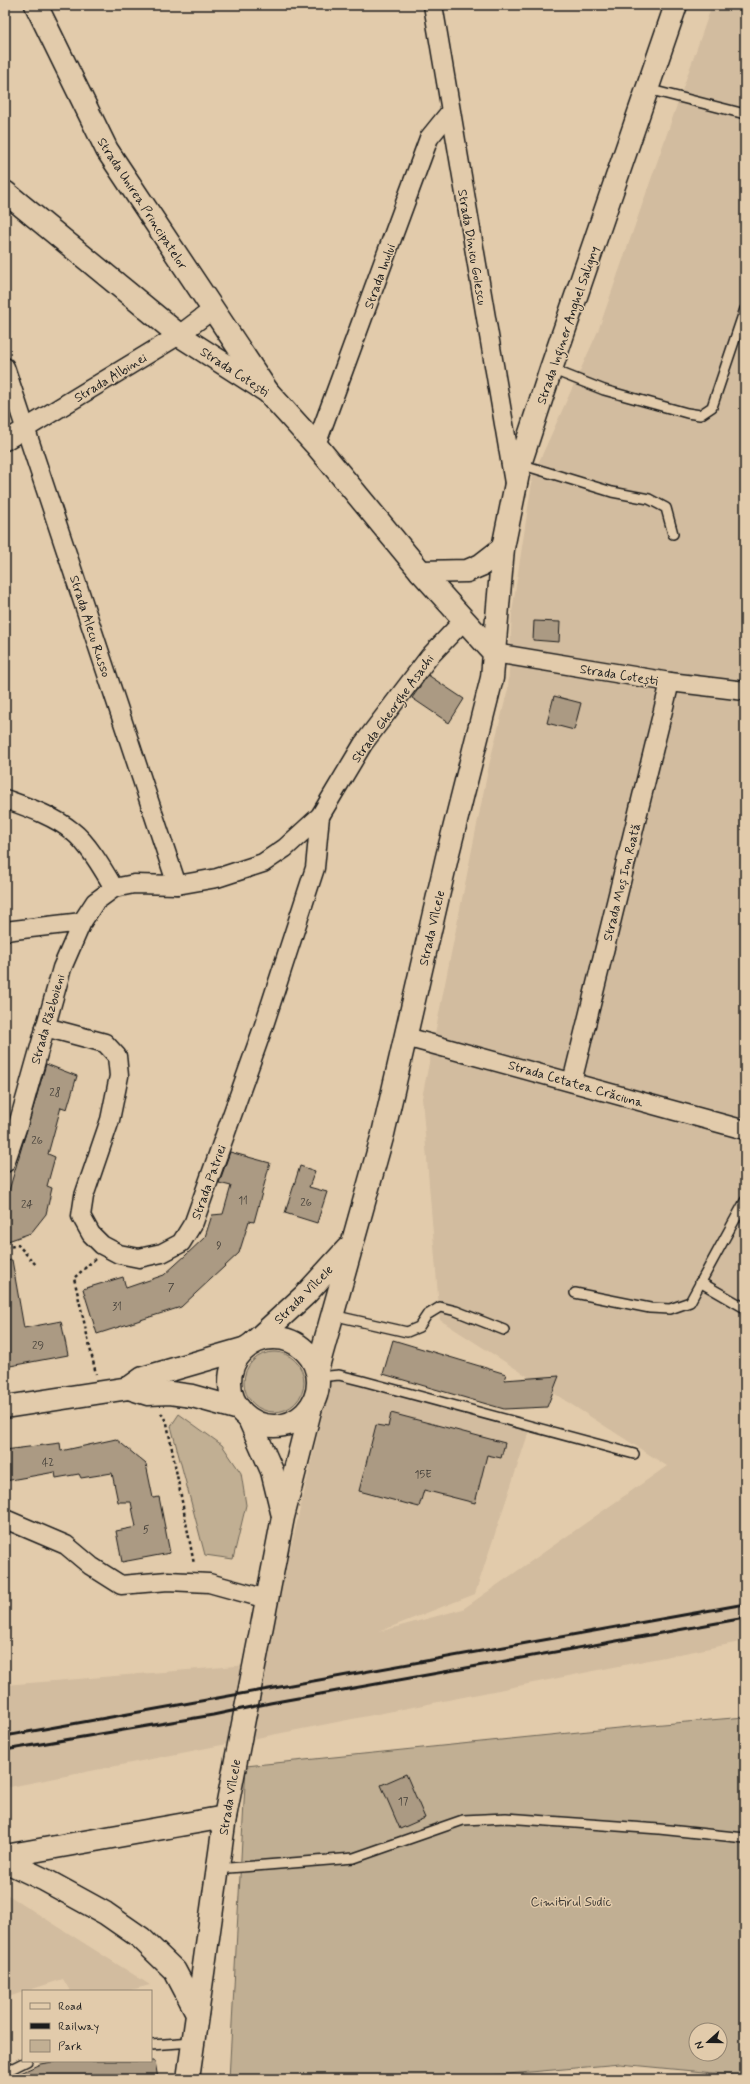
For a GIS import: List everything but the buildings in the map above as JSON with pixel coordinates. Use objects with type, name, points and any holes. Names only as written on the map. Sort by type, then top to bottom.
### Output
[{"type":"main road","name":"Strada Unirea Principatelor","points":[[36,5],[107,150],[212,310],[268,392]]},
{"type":"main road","name":"Strada Inginer Anghel Saligny","points":[[494,653],[503,548],[520,464],[551,369],[676,5]]},
{"type":"main road","name":"Strada Cotești","points":[[5,192],[179,335],[268,392],[316,445],[421,572],[465,619]]},
{"type":"main road","points":[[421,572],[467,571],[481,565],[503,548]]},
{"type":"main road","points":[[465,619],[494,653]]},
{"type":"main road","name":"Strada Vîlcele","points":[[318,1373],[351,1244],[384,1134],[447,857],[492,678],[494,653]]},
{"type":"main road","name":"Strada Vîlcele","points":[[249,1345],[310,1290],[351,1244]]},
{"type":"main road","points":[[5,1407],[100,1392],[139,1391],[170,1393],[192,1396],[244,1414],[262,1425],[275,1426],[289,1424],[301,1417],[311,1407],[317,1392],[318,1373],[312,1358],[303,1348],[292,1341],[280,1337],[266,1338],[249,1345],[143,1378],[139,1391]]},
{"type":"main road","points":[[244,1414],[231,1391],[230,1372],[235,1360],[249,1345]]},
{"type":"main road","name":"Strada Vîlcele","points":[[188,2079],[216,1869],[225,1817],[283,1517],[311,1407]]},
{"type":"main road","name":"Strada Vîlcele","points":[[244,1414],[272,1471],[283,1517]]},
{"type":"main road","points":[[5,1856],[225,1817]]},
{"type":"main road","points":[[5,1861],[45,1880],[104,1913],[142,1938],[175,1971],[197,2013]]},
{"type":"street","name":"Strada Dinicu Golescu","points":[[433,5],[514,488]]},
{"type":"street","name":"Strada Inului","points":[[316,445],[429,138],[450,112]]},
{"type":"street","name":"Strada Albinei","points":[[5,441],[179,335],[212,310]]},
{"type":"street","name":"Strada Alecu Russo","points":[[5,367],[177,885]]},
{"type":"street","name":"Strada Gheorghe Asachi","points":[[114,888],[134,884],[177,885],[217,878],[262,863],[285,848],[320,816],[363,744],[429,657],[465,619]]},
{"type":"street","name":"Strada Cotești","points":[[494,653],[670,682],[745,691]]},
{"type":"street","name":"Strada Moș Ion Roată","points":[[572,1082],[670,682]]},
{"type":"street","points":[[5,799],[42,813],[73,831],[97,861],[114,888]]},
{"type":"street","name":"Strada Patriei","points":[[45,1027],[105,1043],[116,1056],[119,1076],[110,1120],[84,1196],[81,1216],[91,1234],[107,1248],[119,1254],[139,1258],[162,1253],[181,1242],[194,1222],[263,1028],[315,868],[320,816]]},
{"type":"street","name":"Strada Războieni","points":[[5,1163],[18,1125],[62,968],[82,922],[95,902],[114,888]]},
{"type":"street","points":[[5,931],[82,922]]},
{"type":"street","name":"Strada Cetatea Crăciuna","points":[[406,1037],[745,1130]]},
{"type":"street","points":[[5,1519],[66,1545],[91,1566],[122,1585],[168,1581],[209,1583],[267,1599]]},
{"type":"lane","points":[[647,89],[745,114]]},
{"type":"lane","points":[[551,369],[604,390],[687,413],[700,415],[712,407],[745,309]]},
{"type":"lane","points":[[520,464],[612,492],[649,499],[666,508],[672,534]]},
{"type":"lane","points":[[575,1293],[650,1308],[670,1309],[690,1302],[745,1201]]},
{"type":"lane","points":[[700,1282],[745,1308]]},
{"type":"lane","points":[[332,1316],[407,1332],[420,1327],[427,1315],[440,1307],[456,1311],[504,1330]]},
{"type":"lane","points":[[318,1373],[339,1375],[363,1381],[634,1454]]},
{"type":"lane","points":[[216,1869],[354,1858],[463,1820],[506,1818],[659,1829],[745,1838]]},
{"type":"lane","points":[[152,2045],[193,2042]]},
{"type":"lane","points":[[5,2072],[25,2062]]},
{"type":"path","points":[[5,1248],[18,1245],[36,1266]]},
{"type":"path","points":[[100,1392],[74,1278],[107,1248]]},
{"type":"path","points":[[139,1391],[167,1423],[195,1564],[188,1565]]},
{"type":"shaded area","points":[[712,5],[745,5],[745,1641],[5,1788],[5,1685],[260,1664],[272,1627],[333,1370],[529,1431],[475,1594],[378,1632],[463,1609],[667,1466],[440,1320],[422,1098],[489,765],[508,689],[512,612],[533,475],[598,331]]},
{"type":"shaded area","points":[[5,1893],[150,1985],[131,1990],[69,1990],[63,1979],[29,1990],[22,1990],[22,1992],[5,1998]]},
{"type":"green space","points":[[268,1352],[280,1352],[291,1357],[299,1365],[304,1376],[302,1394],[291,1407],[280,1412],[268,1412],[257,1407],[249,1399],[244,1388],[244,1376],[249,1365],[257,1357]]},
{"type":"green space","points":[[179,1414],[222,1445],[241,1473],[246,1505],[233,1559],[205,1555],[171,1426]]},
{"type":"green space","name":"Cimitirul Sudic","points":[[745,1717],[745,2076],[620,2064],[452,2079],[229,2079],[246,1766],[628,1727]]},
{"type":"railway","points":[[5,1736],[745,1604]]},
{"type":"railway","points":[[5,1750],[213,1715],[270,1703],[745,1618]]}]
